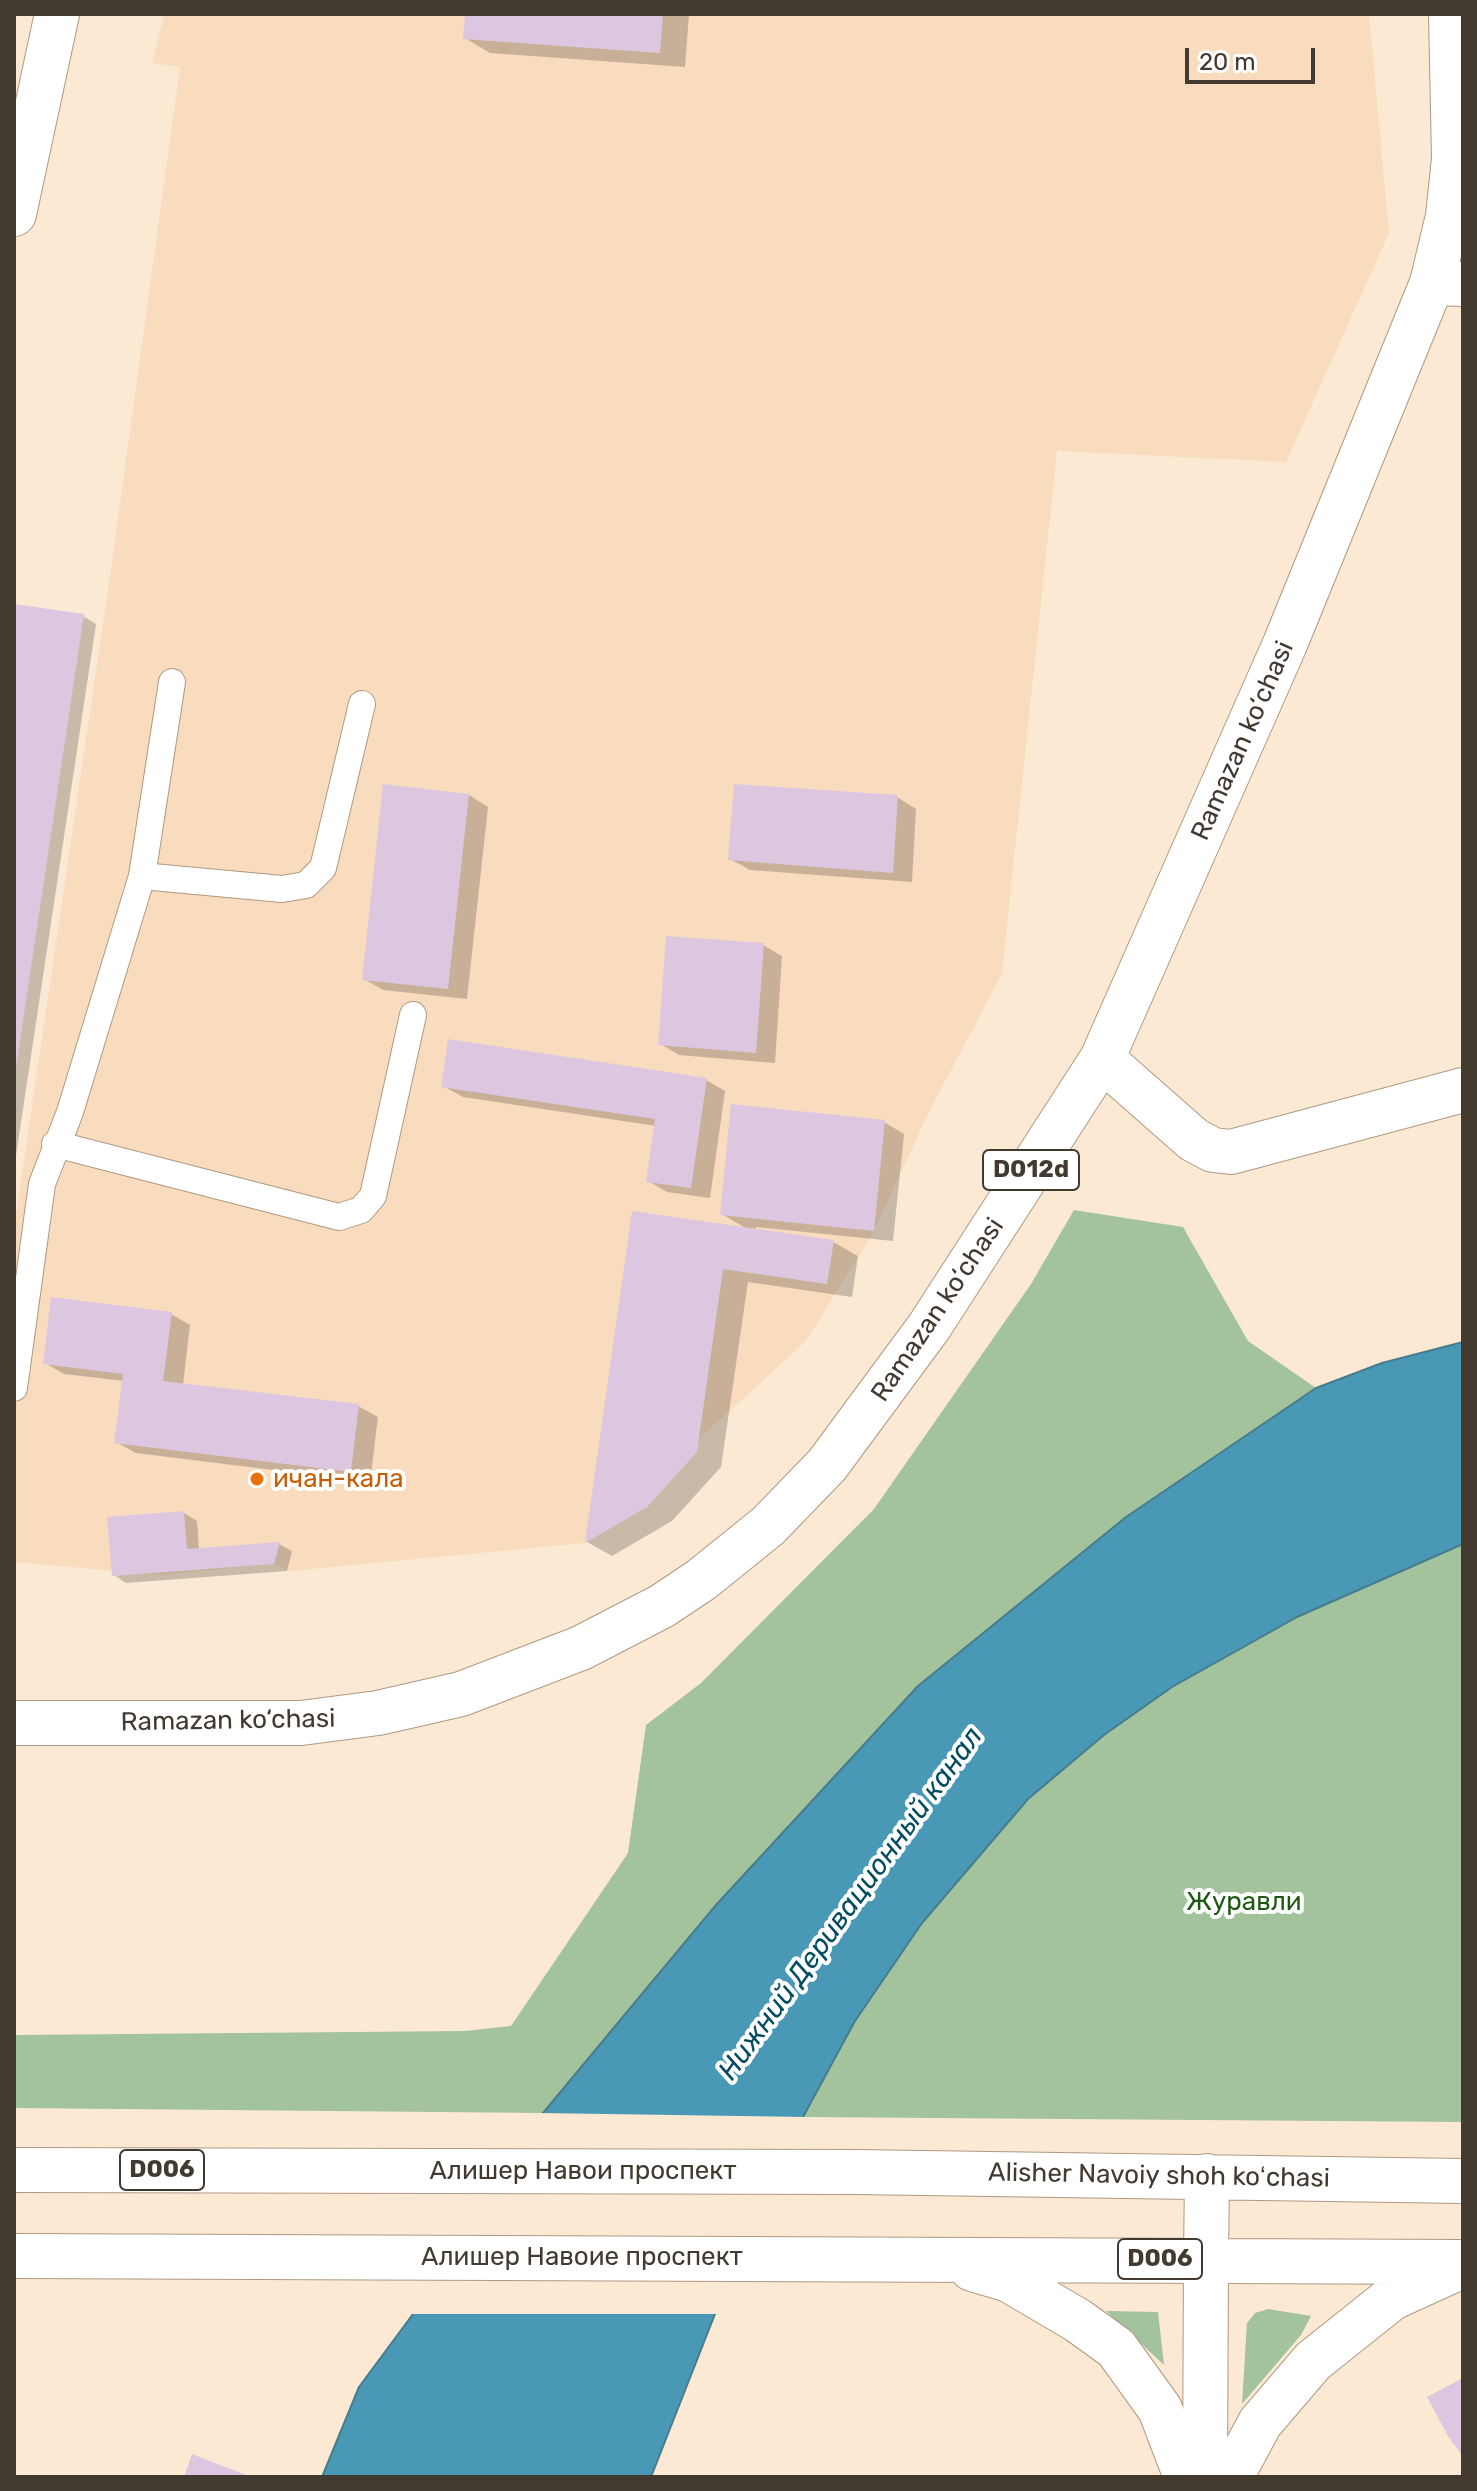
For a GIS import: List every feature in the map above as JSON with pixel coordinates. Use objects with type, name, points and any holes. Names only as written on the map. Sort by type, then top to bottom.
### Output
[{"type":"main road","points":[[14,214],[57,14]]},
{"type":"main road","name":"Ramazan ko‘chasi","points":[[14,1723],[301,1723],[418,1705],[474,1689],[581,1648],[662,1606],[701,1580],[778,1516],[856,1430],[929,1327],[1102,1059],[1447,284],[1448,216],[1454,159],[1451,14]]},
{"type":"main road","points":[[1102,1059],[1194,1140],[1213,1150],[1231,1152],[1463,1090]]},
{"type":"main road","name":"D012d","points":[[14,1744],[110,1723]]},
{"type":"main road","name":"Алишер Навои проспект","points":[[14,2170],[856,2172]]},
{"type":"main road","name":"Alisher Navoiy shoh koʻchasi","points":[[856,2172],[1463,2181]]},
{"type":"main road","points":[[1205,2477],[1207,2176]]},
{"type":"main road","name":"Алишер Навоие проспект","points":[[14,2256],[923,2258]]},
{"type":"main road","points":[[923,2258],[1009,2280],[1077,2320],[1116,2348],[1160,2409],[1186,2477]]},
{"type":"main road","name":"D006","points":[[923,2258],[1463,2264]]},
{"type":"main road","points":[[1231,2477],[1260,2423],[1313,2361],[1392,2298],[1463,2264]]},
{"type":"lane","points":[[14,1388],[42,1184],[70,1112],[142,876],[172,682]]},
{"type":"lane","points":[[142,876],[282,889],[306,885],[323,868],[362,704]]},
{"type":"lane","points":[[55,1144],[339,1217],[361,1210],[373,1196],[413,1015]]},
{"type":"shaded area","points":[[164,14],[1369,14],[1389,233],[1286,462],[1057,451],[1002,973],[928,1114],[874,1231],[806,1341],[585,1543],[290,1571],[274,1564],[161,1575],[14,1562],[14,1228],[110,576],[180,67],[152,63]]},
{"type":"green space","points":[[1074,1210],[1183,1227],[1248,1341],[1316,1388],[1116,1525],[918,1686],[716,1905],[543,2113],[14,2108],[14,2035],[465,2031],[511,2026],[628,1853],[646,1725],[701,1683],[874,1509],[1031,1284]]},
{"type":"green space","name":"Журавли","points":[[1463,1544],[1463,2122],[803,2117],[855,2021],[922,1923],[1028,1799],[1104,1735],[1172,1687],[1297,1617]]},
{"type":"green space","points":[[1268,2309],[1311,2316],[1301,2335],[1242,2404],[1247,2323],[1255,2313]]},
{"type":"green space","points":[[1106,2311],[1158,2312],[1164,2365]]},
{"type":"water","name":"Нижний Деривационный канал","points":[[1463,1342],[1463,1544],[1297,1617],[1172,1687],[1104,1735],[1028,1799],[922,1923],[855,2021],[803,2117],[715,2314],[651,2477],[322,2477],[359,2387],[413,2314],[543,2113],[716,1905],[918,1686],[1126,1517],[1316,1388],[1382,1363]]},
{"type":"pier","points":[[539,2113],[807,2117],[719,2314],[408,2314]]},
{"type":"building","points":[[465,14],[663,14],[660,53],[463,39]]},
{"type":"building","points":[[14,604],[84,614],[16,1067],[14,1067]]},
{"type":"building","points":[[383,784],[469,794],[448,989],[362,980]]},
{"type":"building","points":[[734,784],[898,795],[893,873],[728,860]]},
{"type":"building","points":[[666,936],[764,943],[756,1053],[658,1045]]},
{"type":"building","points":[[448,1039],[707,1078],[691,1188],[646,1182],[655,1119],[441,1087]]},
{"type":"building","points":[[731,1104],[885,1120],[874,1231],[720,1215]]},
{"type":"building","points":[[632,1211],[834,1240],[827,1284],[723,1269],[697,1452],[647,1507],[585,1543]]},
{"type":"building","points":[[51,1297],[172,1312],[163,1381],[359,1404],[351,1472],[114,1443],[123,1374],[43,1364]]},
{"type":"building","points":[[184,1511],[187,1549],[280,1542],[274,1564],[112,1576],[107,1517]]},
{"type":"building","points":[[1463,2378],[1463,2456],[1449,2438],[1427,2397]]},
{"type":"building","points":[[192,2454],[251,2477],[184,2477]]},
{"type":"place","name":"ичан-кала","points":[[257,1479]]}]
